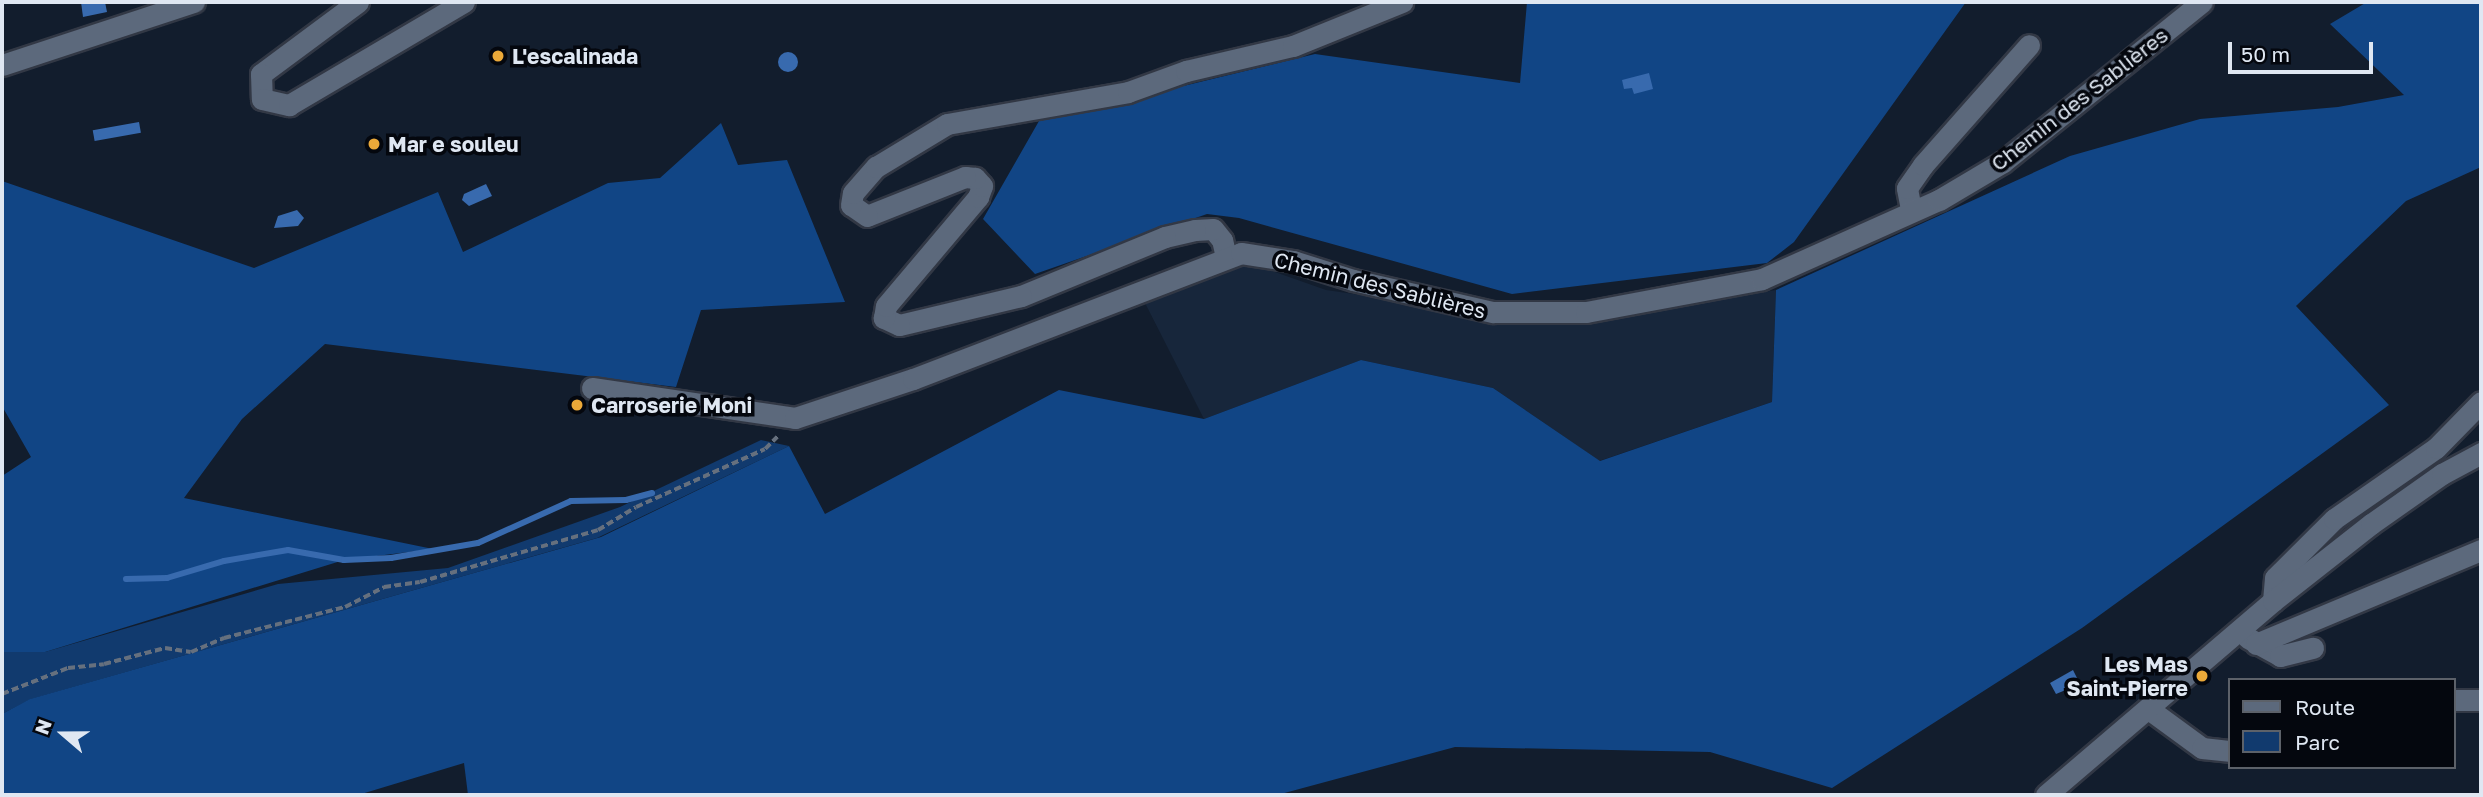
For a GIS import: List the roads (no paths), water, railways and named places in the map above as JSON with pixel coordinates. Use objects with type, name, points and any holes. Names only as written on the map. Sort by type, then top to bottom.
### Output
[{"type":"street","points":[[2,65],[194,2]]},
{"type":"street","points":[[358,2],[261,74],[262,99],[275,106],[289,105],[464,2]]},
{"type":"street","points":[[1226,257],[1222,240],[1213,229],[1195,230],[1166,237],[1021,296],[899,325],[884,318],[886,306],[978,197],[982,186],[975,177],[965,177],[867,216],[851,205],[853,193],[876,167],[947,124],[1128,92],[1186,71],[1293,46],[1402,2]]},
{"type":"street","name":"Chemin des Sablières","points":[[592,388],[795,418],[913,379],[1241,253],[1293,261],[1353,280],[1493,312],[1586,312],[1762,279],[1911,209],[1939,200],[2003,162],[2202,2]]},
{"type":"street","points":[[1911,209],[1907,188],[1923,165],[2029,46]]},
{"type":"street","points":[[2273,601],[2275,578],[2334,519],[2437,448],[2481,402]]},
{"type":"street","points":[[2046,795],[2150,710],[2273,601],[2371,524],[2442,474],[2481,453]]},
{"type":"street","points":[[2256,644],[2289,627],[2481,550]]},
{"type":"street","points":[[2238,631],[2256,644],[2287,657],[2313,648]]},
{"type":"street","points":[[2455,700],[2481,700]]},
{"type":"street","points":[[2150,710],[2202,748],[2228,751]]},
{"type":"waterway","points":[[126,579],[167,578],[224,561],[288,550],[344,560],[391,558],[478,543],[571,501],[626,500],[652,493]]},
{"type":"place","name":"L'escalinada","points":[[498,56]]},
{"type":"place","name":"Mar e souleu","points":[[374,144]]},
{"type":"place","name":"Carroserie Moni","points":[[577,405]]},
{"type":"place","name":"Les Mas Saint-Pierre","points":[[2202,676]]}]
